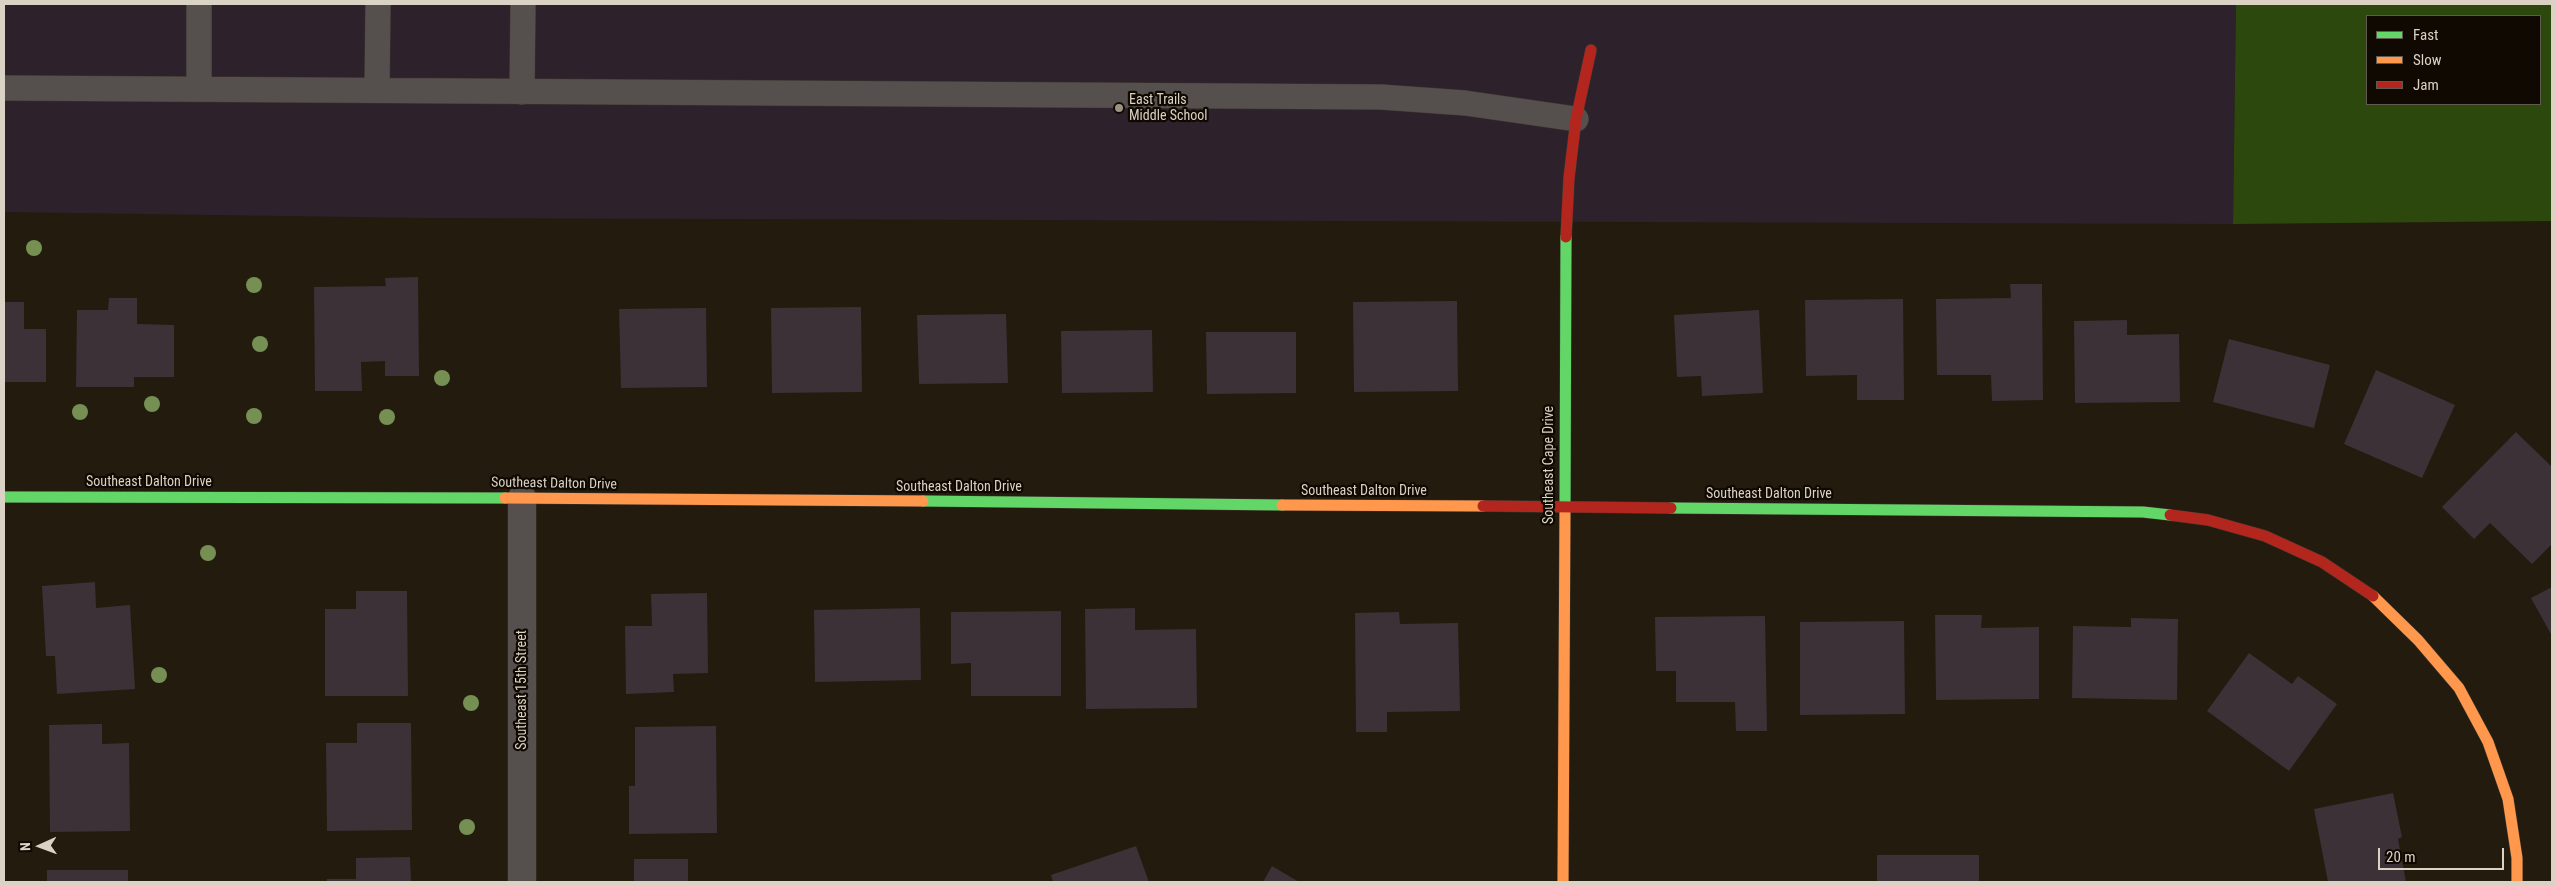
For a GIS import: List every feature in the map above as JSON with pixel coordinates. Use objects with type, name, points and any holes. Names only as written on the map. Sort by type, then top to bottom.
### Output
[{"type":"street","name":"Southeast Cape Drive","points":[[1563,882],[1566,239],[1569,178],[1576,118],[1591,50]]},
{"type":"street","name":"Southeast Dalton Drive","points":[[4,497],[522,498],[2143,512],[2208,520],[2265,536],[2322,562],[2375,597],[2418,640],[2458,688],[2488,742],[2508,799],[2517,858],[2517,882]]},
{"type":"street","name":"Southeast 15th Street","points":[[522,498],[522,882]]},
{"type":"lane","points":[[199,4],[199,89]]},
{"type":"lane","points":[[377,90],[378,4]]},
{"type":"lane","points":[[522,92],[523,4]]},
{"type":"lane","points":[[4,88],[1381,97],[1465,103],[1576,118]]},
{"type":"shaded area","name":"East Trails Middle School","points":[[4,4],[2236,4],[2233,224],[425,218],[4,212]]},
{"type":"green space","points":[[2236,4],[2552,4],[2552,221],[2233,224]]},
{"type":"building","points":[[418,277],[419,376],[385,376],[385,361],[361,362],[362,391],[315,391],[314,287],[386,286],[385,278]]},
{"type":"building","points":[[2010,284],[2042,284],[2043,400],[1992,401],[1991,375],[1937,375],[1936,299],[2011,298]]},
{"type":"building","points":[[109,298],[137,298],[137,324],[174,325],[174,377],[134,377],[134,387],[76,387],[77,310],[108,310]]},
{"type":"building","points":[[1903,299],[1904,400],[1857,400],[1857,375],[1806,376],[1805,300]]},
{"type":"building","points":[[1457,301],[1458,391],[1354,392],[1353,302]]},
{"type":"building","points":[[4,302],[24,302],[24,329],[46,329],[46,382],[4,382]]},
{"type":"building","points":[[861,307],[862,392],[772,393],[771,308]]},
{"type":"building","points":[[706,308],[707,387],[621,388],[619,309]]},
{"type":"building","points":[[1759,310],[1763,393],[1702,396],[1701,376],[1677,377],[1674,315]]},
{"type":"building","points":[[1006,314],[1008,383],[919,384],[917,315]]},
{"type":"building","points":[[2127,320],[2127,335],[2179,334],[2180,402],[2075,403],[2074,321]]},
{"type":"building","points":[[1152,330],[1153,392],[1062,393],[1061,331]]},
{"type":"building","points":[[1206,332],[1296,332],[1296,393],[1207,394]]},
{"type":"building","points":[[2229,339],[2330,365],[2314,428],[2213,402]]},
{"type":"building","points":[[2376,370],[2455,405],[2422,478],[2344,444]]},
{"type":"building","points":[[2516,432],[2552,467],[2552,544],[2532,564],[2490,523],[2474,539],[2442,507]]},
{"type":"building","points":[[95,582],[96,608],[130,605],[135,689],[57,694],[55,656],[46,656],[42,586]]},
{"type":"building","points":[[2552,587],[2552,636],[2531,598]]},
{"type":"building","points":[[356,591],[407,591],[408,696],[325,696],[325,609],[356,609]]},
{"type":"building","points":[[707,593],[708,673],[673,674],[674,692],[626,694],[625,626],[652,626],[651,594]]},
{"type":"building","points":[[920,608],[921,680],[815,682],[814,610]]},
{"type":"building","points":[[1135,608],[1135,630],[1196,629],[1197,708],[1086,709],[1085,609]]},
{"type":"building","points":[[1061,611],[1061,696],[971,696],[971,663],[951,664],[951,612]]},
{"type":"building","points":[[1399,612],[1400,624],[1458,623],[1460,711],[1387,712],[1387,732],[1356,732],[1355,613]]},
{"type":"building","points":[[1935,615],[1982,615],[1981,628],[2039,627],[2039,699],[1936,700]]},
{"type":"building","points":[[1765,616],[1767,731],[1736,731],[1735,702],[1676,702],[1676,671],[1656,671],[1655,617]]},
{"type":"building","points":[[2131,618],[2178,619],[2177,700],[2072,698],[2073,626],[2131,627]]},
{"type":"building","points":[[1904,621],[1905,714],[1800,715],[1800,622]]},
{"type":"building","points":[[2249,653],[2292,684],[2298,676],[2337,704],[2289,771],[2207,711]]},
{"type":"building","points":[[357,723],[411,723],[412,830],[327,831],[326,743],[357,743]]},
{"type":"building","points":[[102,724],[102,744],[129,743],[130,831],[50,832],[49,725]]},
{"type":"building","points":[[716,726],[717,833],[629,834],[629,786],[635,786],[635,727]]},
{"type":"building","points":[[2393,793],[2402,837],[2398,839],[2406,882],[2328,882],[2314,809]]},
{"type":"building","points":[[1136,846],[1149,882],[1053,882],[1051,875]]},
{"type":"building","points":[[1877,855],[1979,855],[1979,882],[1877,882]]},
{"type":"building","points":[[410,857],[411,882],[327,882],[327,879],[356,879],[356,858]]},
{"type":"building","points":[[634,859],[688,859],[688,882],[634,882]]},
{"type":"building","points":[[1272,866],[1299,882],[1263,882]]},
{"type":"building","points":[[47,870],[128,870],[128,882],[47,882]]},
{"type":"traffic: fast","points":[[1565,508],[1566,237]]},
{"type":"traffic: fast","points":[[4,497],[505,498]]},
{"type":"traffic: fast","points":[[923,501],[1282,505]]},
{"type":"traffic: fast","points":[[1671,508],[2143,512],[2170,515]]},
{"type":"traffic: slow","points":[[505,498],[923,501]]},
{"type":"traffic: slow","points":[[1282,505],[1483,506]]},
{"type":"traffic: slow","points":[[1563,882],[1565,508]]},
{"type":"traffic: slow","points":[[2373,596],[2418,640],[2459,688],[2488,742],[2508,799],[2517,858],[2517,882]]},
{"type":"traffic: jam","points":[[1566,237],[1569,178],[1576,119],[1591,50]]},
{"type":"traffic: jam","points":[[1483,506],[1671,508]]},
{"type":"traffic: jam","points":[[2170,515],[2208,520],[2265,536],[2322,562],[2373,596]]},
{"type":"place","name":"East Trails Middle School","points":[[1119,108]]}]
